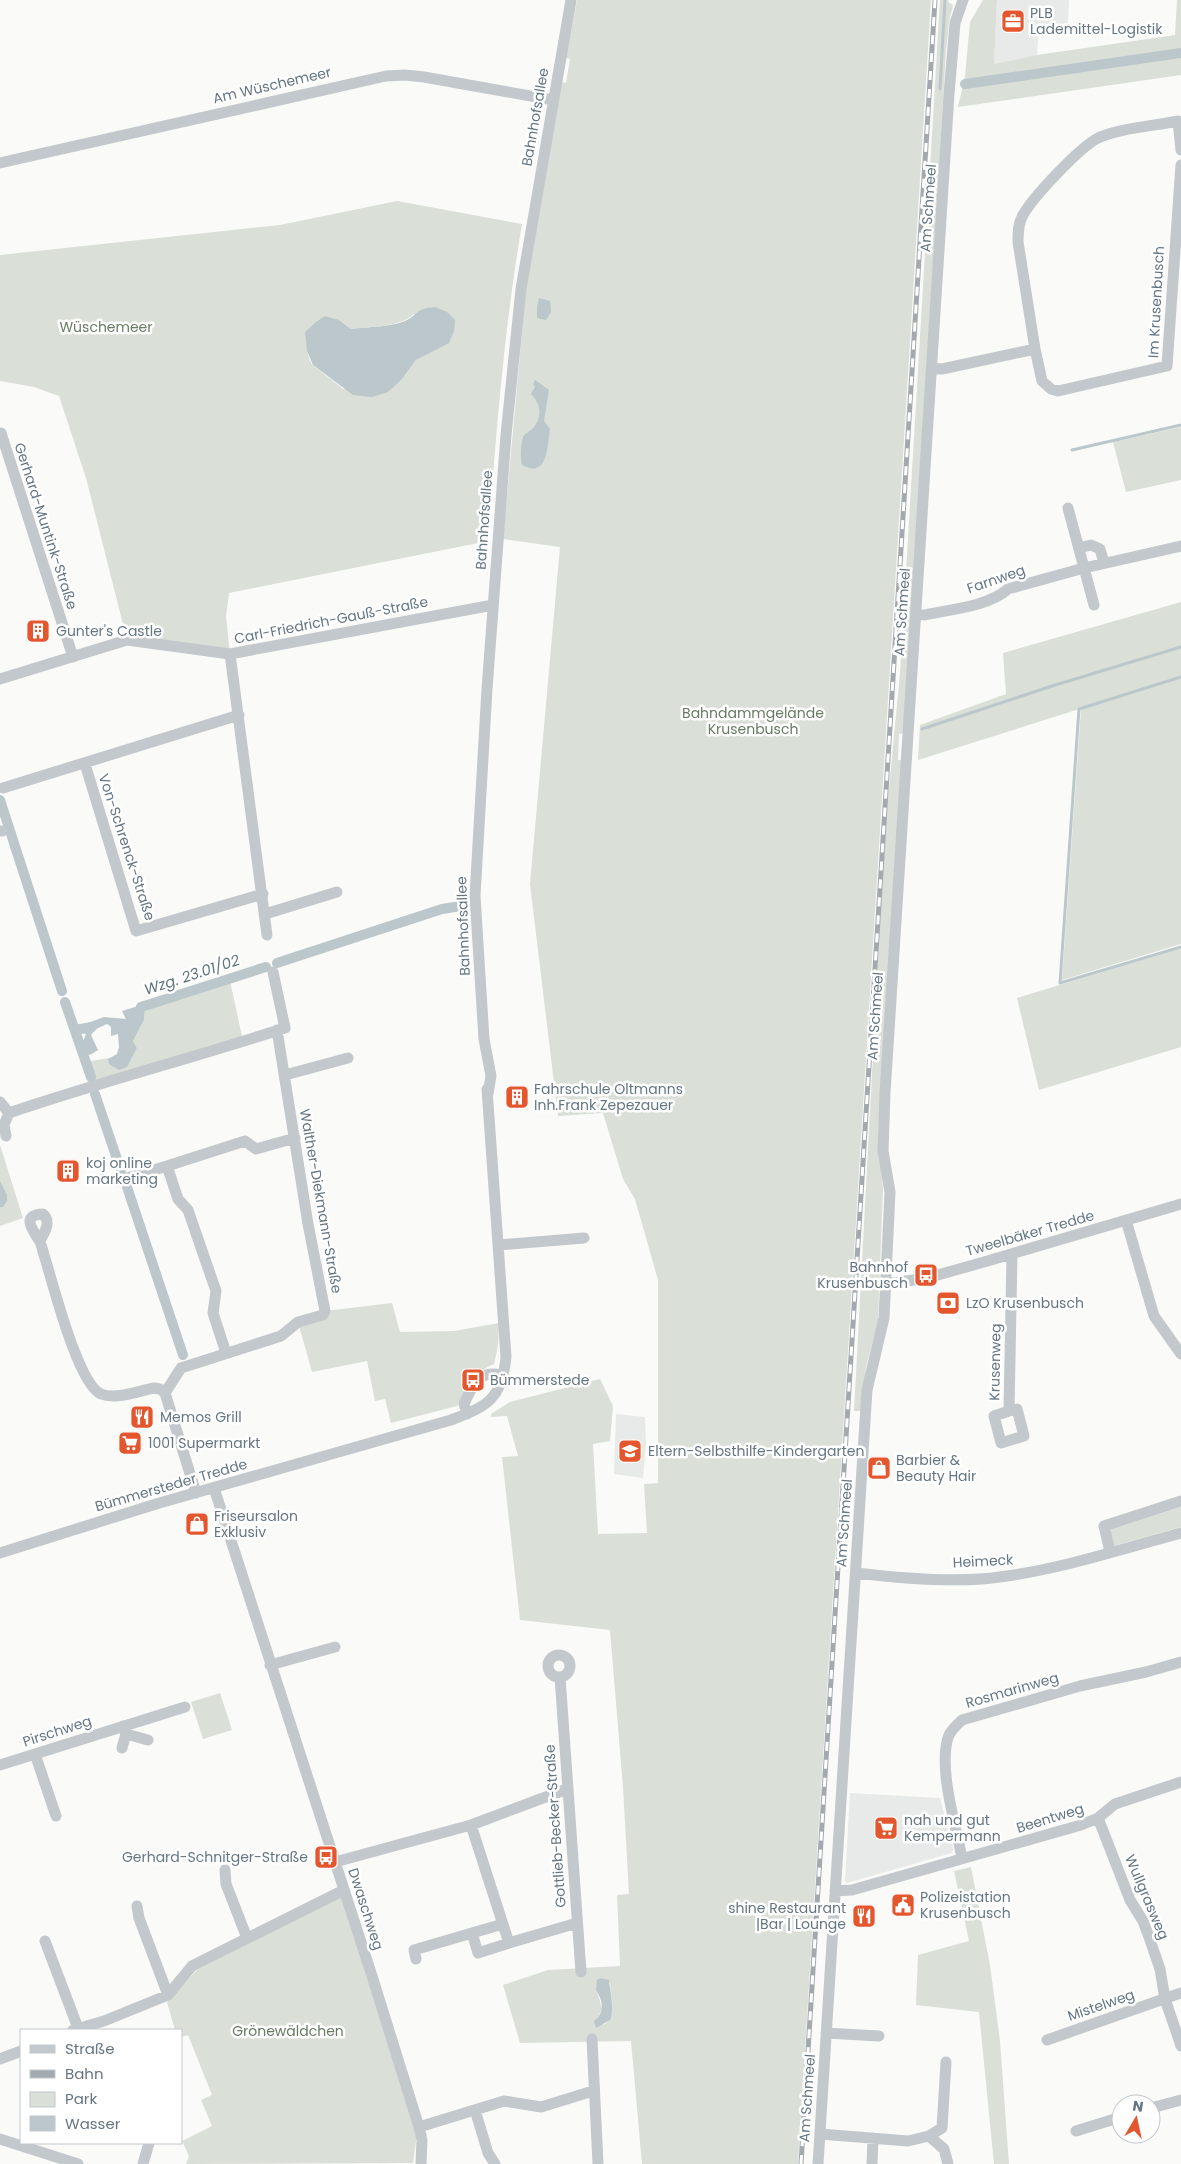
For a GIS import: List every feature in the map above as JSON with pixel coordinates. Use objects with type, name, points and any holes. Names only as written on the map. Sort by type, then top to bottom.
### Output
[{"type":"street","name":"Bahnhofsallee","points":[[502,1381],[506,1357],[488,1094],[491,1076],[485,1046],[475,896],[493,605],[513,357],[523,280],[571,0]]},
{"type":"street","name":"Am Schmeel","points":[[818,2164],[867,1390],[884,1318],[890,1192],[883,1151],[885,1093],[951,60],[955,23],[963,0]]},
{"type":"street","name":"Am Wüschemeer","points":[[0,163],[386,76],[424,77],[553,100]]},
{"type":"street","name":"Im Krusenbusch","points":[[1181,150],[1178,122],[1098,138],[1085,147],[1044,188],[1022,216],[1018,231],[1018,242],[1035,349],[1042,381],[1050,389],[1058,391],[1167,366],[1181,165]]},
{"type":"street","points":[[932,368],[942,369],[1035,349]]},
{"type":"street","name":"Gerhard-Muntink-Straße","points":[[1,433],[73,657]]},
{"type":"street","points":[[1068,508],[1094,605]]},
{"type":"street","points":[[1079,548],[1091,545],[1100,549],[1104,563]]},
{"type":"street","name":"Farnweg","points":[[916,614],[925,615],[986,601],[999,596],[1008,589],[1104,563],[1181,546]]},
{"type":"street","name":"Carl-Friedrich-Gauß-Straße","points":[[0,679],[127,640],[230,654],[493,605]]},
{"type":"street","points":[[230,654],[267,935]]},
{"type":"street","name":"Von-Schrenck-Straße","points":[[3,788],[239,715]]},
{"type":"street","name":"Von-Schrenck-Straße","points":[[85,764],[136,931],[263,894]]},
{"type":"street","points":[[265,914],[337,892]]},
{"type":"street","points":[[6,1136],[4,1125],[9,1114],[84,1088],[180,1062],[284,1028],[273,972]]},
{"type":"street","name":"Walther-Diekmann-Straße","points":[[165,1393],[181,1368],[281,1336],[298,1322],[323,1315],[325,1311],[308,1224],[277,1030]]},
{"type":"street","points":[[285,1075],[348,1058]]},
{"type":"street","points":[[0,1102],[9,1114]]},
{"type":"street","points":[[117,1181],[245,1142],[256,1149],[295,1138]]},
{"type":"street","points":[[167,1166],[178,1199],[188,1210],[216,1291],[213,1313],[226,1353]]},
{"type":"street","name":"Tweelbäker Tredde","points":[[886,1284],[927,1278],[1181,1204]]},
{"type":"street","points":[[1126,1220],[1154,1316],[1181,1354]]},
{"type":"street","points":[[498,1245],[584,1238]]},
{"type":"street","points":[[40,1241],[76,1354],[91,1386],[102,1394],[111,1396],[154,1388],[160,1389],[165,1393],[196,1493]]},
{"type":"street","name":"Krusenweg","points":[[1009,1411],[1012,1254]]},
{"type":"street","points":[[467,1414],[464,1404],[473,1385],[486,1373],[493,1373],[502,1381]]},
{"type":"street","name":"Bümmersteder Tredde","points":[[0,1552],[467,1414],[486,1404],[495,1396],[502,1381]]},
{"type":"street","name":"Dwaschweg","points":[[214,1488],[419,2127],[422,2140],[421,2164]]},
{"type":"street","points":[[1110,1552],[1104,1526],[1181,1501]]},
{"type":"street","name":"Heimeck","points":[[856,1573],[926,1578],[998,1578],[1048,1569],[1181,1533]]},
{"type":"street","points":[[270,1665],[335,1647]]},
{"type":"street","name":"Rosmarinweg","points":[[962,1858],[944,1753],[950,1733],[962,1720],[1080,1686],[1146,1672],[1181,1662]]},
{"type":"street","name":"Gottlieb-Becker-Straße","points":[[560,1677],[581,1972]]},
{"type":"street","name":"Pirschweg","points":[[0,1765],[125,1730],[185,1707]]},
{"type":"street","points":[[122,1748],[125,1730],[148,1740]]},
{"type":"street","points":[[35,1754],[56,1816]]},
{"type":"street","name":"Beentweg","points":[[836,1890],[852,1890],[1081,1825],[1098,1818],[1115,1804],[1181,1782]]},
{"type":"street","points":[[335,1862],[471,1825],[568,1789]]},
{"type":"street","name":"Wullgrasweg","points":[[1098,1818],[1130,1900],[1143,1921],[1149,1937],[1160,1969],[1165,1998],[1181,2046]]},
{"type":"street","points":[[471,1825],[509,1943]]},
{"type":"street","points":[[225,1870],[226,1884],[247,1938]]},
{"type":"street","points":[[45,1941],[75,2029],[105,2026],[168,1995],[192,1966],[344,1890]]},
{"type":"street","points":[[137,1906],[138,1918],[168,1995]]},
{"type":"street","points":[[472,1933],[478,1953],[577,1923]]},
{"type":"street","points":[[416,1959],[414,1950],[503,1924]]},
{"type":"street","name":"Mistelweg","points":[[1047,2040],[1181,1993]]},
{"type":"street","points":[[826,2033],[879,2036]]},
{"type":"street","points":[[592,2039],[598,2164]]},
{"type":"street","points":[[0,2059],[20,2051]]},
{"type":"street","points":[[820,2134],[908,2142],[929,2136],[942,2128],[946,2062]]},
{"type":"street","points":[[419,2127],[504,2100],[541,2107],[593,2091]]},
{"type":"street","points":[[1161,2105],[1181,2100]]},
{"type":"street","points":[[475,2110],[488,2153],[495,2164]]},
{"type":"street","points":[[1076,2131],[1111,2120]]},
{"type":"street","points":[[929,2136],[944,2149],[948,2164]]},
{"type":"street","points":[[872,2164],[874,2138]]},
{"type":"street","points":[[0,2139],[78,2164]]},
{"type":"street","points":[[143,2164],[149,2144]]},
{"type":"shaded area","points":[[997,0],[1069,0],[1068,23],[1039,27],[1037,55],[994,64]]},
{"type":"shaded area","name":"Eltern-Selbsthilfe-Kindergarten","points":[[616,1414],[645,1417],[646,1443],[643,1478],[614,1474]]},
{"type":"shaded area","points":[[850,1793],[940,1798],[953,1849],[952,1853],[847,1883],[845,1881]]},
{"type":"green space","name":"Bahndammgelände Krusenbusch","points":[[577,0],[931,0],[798,2164],[642,2164],[631,2041],[520,2043],[503,1985],[548,1970],[620,1966],[617,1895],[629,1894],[623,1787],[610,1630],[520,1620],[502,1457],[518,1456],[507,1416],[491,1417],[491,1414],[510,1402],[600,1379],[613,1406],[610,1441],[593,1444],[598,1534],[647,1533],[644,1484],[658,1483],[658,1280],[635,1199],[623,1179],[603,1113],[558,1116],[530,884],[560,547],[503,539],[526,289],[562,82],[566,83],[570,59],[566,58]],"holes":[[[610,1982],[612,2011],[611,2016],[604,2025],[597,2019],[602,2009],[596,1987]]]},
{"type":"green space","points":[[940,0],[949,0],[948,2],[953,5],[946,52],[904,733],[899,734],[898,760],[902,760],[878,1138],[883,1188],[878,1322],[866,1367],[862,1411],[854,1411],[885,831],[900,673]]},
{"type":"green space","points":[[983,0],[997,0],[994,64],[1037,55],[1175,35],[1177,0],[1181,0],[1181,75],[958,107],[965,76],[970,22]]},
{"type":"green space","name":"Wüschemeer","points":[[397,201],[522,224],[505,342],[488,541],[229,593],[226,616],[230,654],[127,640],[86,478],[59,396],[34,387],[0,381],[0,255],[280,225]],"holes":[[[414,314],[430,352],[416,360],[402,379],[343,389],[312,364],[308,353],[306,332],[339,320],[351,329],[384,326],[401,322]]]},
{"type":"green space","points":[[1181,427],[1181,480],[1126,492],[1113,442]]},
{"type":"green space","points":[[1181,602],[1181,677],[918,760],[920,725],[1006,694],[1003,653]]},
{"type":"green space","points":[[1181,678],[1181,944],[1062,980],[1081,709]]},
{"type":"green space","points":[[1181,948],[1181,1047],[1039,1090],[1017,998]]},
{"type":"green space","points":[[230,981],[243,1041],[88,1083],[85,1062],[109,1058],[126,1067],[137,1048],[133,1041],[144,1020],[145,1004]]},
{"type":"green space","points":[[0,1145],[23,1218],[0,1226]]},
{"type":"green space","points":[[392,1303],[400,1332],[454,1331],[499,1323],[498,1346],[494,1364],[476,1376],[457,1406],[391,1423],[385,1399],[375,1401],[367,1361],[312,1372],[298,1322],[325,1311]]},
{"type":"green space","points":[[1181,1507],[1181,1527],[1113,1546],[1109,1530]]},
{"type":"green space","points":[[220,1693],[232,1730],[203,1739],[191,1702]]},
{"type":"green space","points":[[971,1867],[990,1965],[1000,2041],[1009,2164],[994,2164],[979,2012],[916,2005],[918,1955],[969,1941],[954,1871]]},
{"type":"green space","name":"Grönewäldchen","points":[[342,1896],[418,2127],[413,2163],[186,2164],[189,2156],[182,2141],[212,2126],[201,2100],[212,2095],[188,2035],[182,2037],[182,2029],[175,2029],[167,2002],[197,1970]]},
{"type":"water","points":[[539,298],[550,301],[551,312],[546,320],[537,318]]},
{"type":"water","points":[[435,307],[447,312],[455,320],[454,331],[449,343],[416,360],[402,379],[388,392],[372,397],[353,395],[313,365],[307,351],[305,332],[325,316],[339,320],[351,329],[395,324],[407,320],[421,310]]},
{"type":"water","points":[[535,380],[549,390],[544,421],[550,429],[545,459],[537,468],[531,468],[522,465],[521,451],[523,437],[536,425],[539,416],[539,407],[531,394],[535,387],[533,384]]},
{"type":"water","points":[[145,1004],[144,1020],[133,1041],[137,1048],[127,1067],[119,1070],[109,1064],[108,1059],[117,1054],[119,1047],[118,1034],[111,1036],[111,1027],[107,1024],[96,1029],[91,1035],[98,1050],[90,1055],[85,1053],[86,1050],[81,1047],[86,1034],[79,1031],[80,1026],[104,1017],[126,1019],[122,1011]]},
{"type":"water","points":[[0,1181],[7,1195],[7,1201],[3,1207],[0,1207]]},
{"type":"water","points":[[600,1978],[609,1980],[612,2010],[610,2020],[596,2028],[594,2021],[598,2018],[602,2006],[596,1990],[597,1980]]},
{"type":"waterway","points":[[940,89],[945,0]]},
{"type":"waterway","points":[[965,84],[1181,53]]},
{"type":"waterway","points":[[1072,450],[1181,425]]},
{"type":"waterway","points":[[922,729],[1052,686],[1181,647]]},
{"type":"waterway","points":[[1181,677],[1079,709],[1060,983],[1181,947]]},
{"type":"waterway","points":[[0,800],[62,991]]},
{"type":"waterway","name":"Wzg. 23.01/02","points":[[277,963],[442,909],[461,906]]},
{"type":"waterway","name":"Wzg. 23.01/02","points":[[138,1015],[141,1007],[266,967]]},
{"type":"waterway","points":[[65,1002],[91,1077]]},
{"type":"waterway","name":"Wzg. 23.01/02","points":[[75,1030],[92,1027]]},
{"type":"waterway","points":[[95,1094],[121,1171]]},
{"type":"waterway","points":[[127,1187],[183,1355]]},
{"type":"railway","points":[[801,2164],[935,0]]},
{"type":"place","name":"PLB Lademittel-Logistik","points":[[1013,21]]},
{"type":"place","name":"Gunter's Castle","points":[[38,631]]},
{"type":"place","name":"Fahrschule Oltmanns Inh.Frank Zepezauer","points":[[517,1097]]},
{"type":"place","name":"koj online marketing","points":[[68,1171]]},
{"type":"place","name":"Bahnhof Krusenbusch","points":[[926,1275]]},
{"type":"place","name":"LzO Krusenbusch","points":[[948,1303]]},
{"type":"place","name":"Bümmerstede","points":[[473,1380]]},
{"type":"place","name":"Memos Grill","points":[[142,1417]]},
{"type":"place","name":"1001 Supermarkt","points":[[130,1443]]},
{"type":"place","name":"Eltern-Selbsthilfe-Kindergarten","points":[[630,1451]]},
{"type":"place","name":"Barbier & Beauty Hair","points":[[879,1468]]},
{"type":"place","name":"Friseursalon Exklusiv","points":[[197,1524]]},
{"type":"place","name":"nah und gut Kempermann","points":[[886,1828]]},
{"type":"place","name":"Gerhard-Schnitger-Straße","points":[[326,1857]]},
{"type":"place","name":"Polizeistation Krusenbusch","points":[[903,1905]]},
{"type":"place","name":"shine Restaurant |Bar | Lounge","points":[[864,1916]]}]
